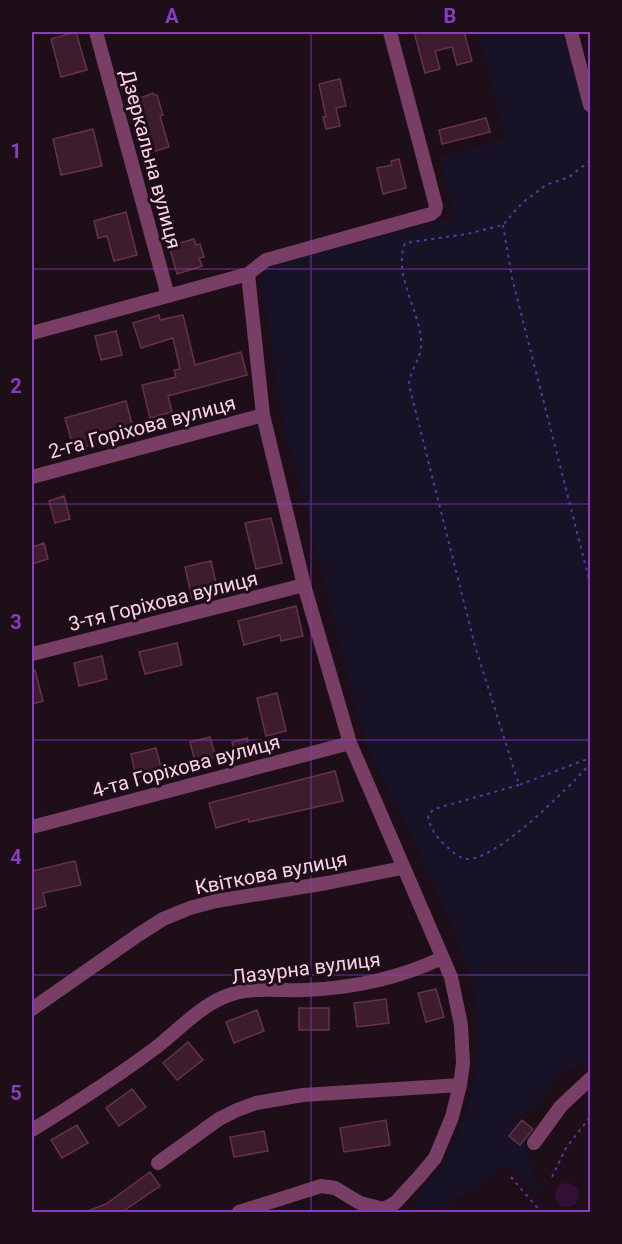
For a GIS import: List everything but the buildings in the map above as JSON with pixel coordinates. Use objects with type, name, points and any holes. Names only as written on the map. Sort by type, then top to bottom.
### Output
[{"type":"street","name":"Дзеркальна вулиця","points":[[96,32],[168,296]]},
{"type":"street","points":[[32,333],[248,274],[266,260],[435,211],[436,206],[390,32]]},
{"type":"street","points":[[571,32],[591,105]]},
{"type":"street","points":[[239,1212],[321,1186],[335,1188],[371,1207],[384,1209],[395,1203],[435,1158],[452,1117],[463,1063],[461,1025],[451,977],[350,743],[304,585],[263,415],[248,274]]},
{"type":"street","name":"2-га Горіхова вулиця","points":[[32,477],[263,415]]},
{"type":"street","name":"3-тя Горіхова вулиця","points":[[32,654],[304,585]]},
{"type":"street","name":"4-та Горіхова вулиця","points":[[32,827],[350,743]]},
{"type":"street","name":"Квіткова вулиця","points":[[32,1009],[163,919],[190,908],[216,901],[402,868]]},
{"type":"street","name":"Лазурна вулиця","points":[[32,1130],[124,1072],[160,1045],[200,1010],[216,1000],[250,990],[304,990],[367,983],[416,970],[442,958]]},
{"type":"street","points":[[534,1143],[561,1106],[591,1079]]},
{"type":"street","points":[[158,1163],[219,1119],[256,1103],[303,1095],[460,1085]]},
{"type":"path","points":[[519,785],[475,646],[409,385],[409,374],[422,351],[421,338],[403,272],[402,252],[405,243],[466,234],[503,225],[522,203],[546,185],[569,177],[591,161]]},
{"type":"path","points":[[503,225],[512,278],[591,582]]},
{"type":"path","points":[[591,758],[519,785],[434,809],[428,815],[429,824],[441,842],[459,857],[470,859],[487,853],[518,832],[551,804],[591,764]]},
{"type":"path","points":[[552,1176],[566,1148],[591,1117]]},
{"type":"path","points":[[511,1177],[541,1212]]},
{"type":"shaded area","points":[[479,32],[567,32],[590,117],[590,1060],[556,1075],[542,1100],[531,1110],[516,1117],[518,1124],[509,1136],[520,1145],[524,1141],[539,1190],[535,1193],[515,1170],[504,1166],[437,1212],[417,1212],[417,1197],[444,1161],[457,1136],[471,1096],[477,1066],[478,1029],[475,997],[453,930],[399,808],[390,795],[365,743],[280,411],[262,280],[267,267],[454,217],[439,157],[505,139]]},
{"type":"shaded area","points":[[567,1183],[572,1184],[578,1190],[578,1200],[572,1206],[567,1207],[562,1206],[556,1200],[555,1195],[556,1190],[562,1184]]}]
